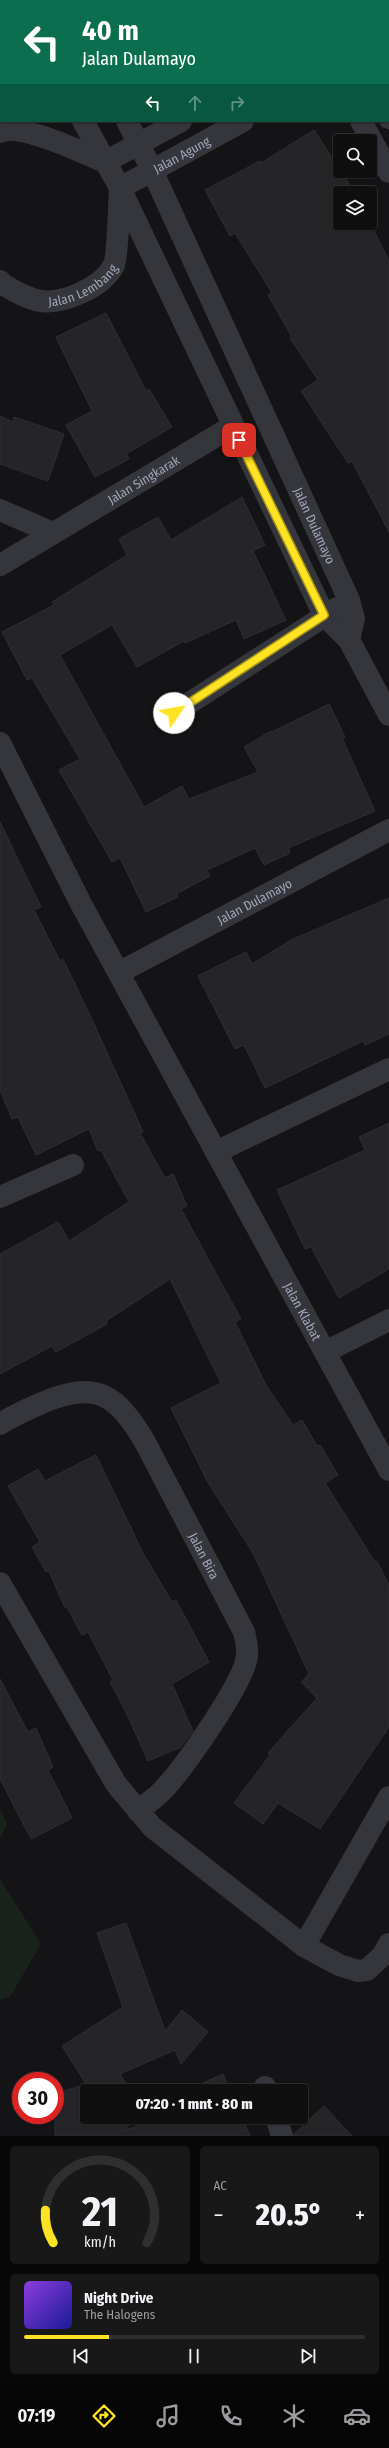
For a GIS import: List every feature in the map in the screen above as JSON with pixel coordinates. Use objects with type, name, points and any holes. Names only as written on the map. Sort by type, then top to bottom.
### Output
[{"type":"street","points":[[85,122],[120,188],[324,615],[349,640],[389,715]]},
{"type":"street","points":[[128,122],[152,170]]},
{"type":"street","points":[[105,162],[179,122]]},
{"type":"street","name":"Jalan Agung","points":[[120,188],[241,122]]},
{"type":"street","points":[[362,122],[389,172]]},
{"type":"street","points":[[0,132],[5,129],[38,133],[61,145],[105,162]]},
{"type":"street","name":"Jalan Dulamayo","points":[[152,170],[349,600],[354,619],[349,640]]},
{"type":"street","name":"Jalan Lembang","points":[[0,281],[5,286],[40,301],[70,298],[98,285],[114,265],[120,188]]},
{"type":"street","name":"Jalan Singkarak","points":[[0,564],[233,426]]},
{"type":"street","points":[[0,510],[53,533]]},
{"type":"street","points":[[174,713],[349,600]]},
{"type":"street","name":"Jalan Klabat","points":[[0,743],[80,902],[120,972],[325,1352],[384,1446],[389,1470]]},
{"type":"street","name":"Jalan Dulamayo","points":[[120,972],[389,830]]},
{"type":"street","points":[[216,1152],[389,1069]]},
{"type":"street","points":[[1,1195],[73,1166]]},
{"type":"street","points":[[325,1352],[389,1320]]},
{"type":"street","name":"Jalan Bira","points":[[0,1424],[13,1416],[63,1394],[86,1390],[110,1399],[120,1407],[132,1420],[145,1442],[244,1632],[247,1645],[247,1658],[232,1691],[180,1770],[163,1790],[138,1811]]},
{"type":"street","points":[[0,1583],[116,1784],[138,1811],[171,1844],[304,1946],[339,1965],[358,1971],[367,1970],[373,1965],[389,1944]]},
{"type":"street","points":[[304,1946],[389,1797]]},
{"type":"street","points":[[278,2124],[282,2136]]},
{"type":"shaded area","points":[[0,1809],[7,1824],[0,1838]]},
{"type":"shaded area","points":[[0,1879],[41,1944],[10,1997],[0,2000]]},
{"type":"building","points":[[314,130],[333,159],[333,178],[345,178],[350,186],[333,186],[333,230],[374,230],[389,261],[389,532],[352,461],[348,463],[301,391],[318,380],[290,338],[292,337],[268,295],[272,293],[235,233],[230,236],[205,190],[260,161],[261,163]]},
{"type":"building","points":[[106,313],[146,391],[149,389],[172,427],[126,454],[129,459],[95,477],[66,425],[92,411],[56,337]]},
{"type":"building","points":[[0,416],[13,422],[14,417],[64,434],[48,481],[0,464]]},
{"type":"building","points":[[242,497],[265,545],[253,551],[286,620],[244,639],[236,620],[185,643],[184,641],[137,667],[112,625],[60,655],[144,807],[182,786],[189,799],[258,772],[244,747],[271,731],[272,732],[329,704],[345,737],[342,738],[375,811],[288,848],[290,853],[264,865],[255,848],[207,870],[210,876],[176,894],[178,897],[146,912],[120,858],[112,862],[59,770],[80,759],[32,678],[27,680],[2,632],[54,605],[52,602],[127,555],[119,539],[158,517],[171,540]]},
{"type":"building","points":[[0,822],[41,907],[34,910],[60,961],[63,959],[94,1024],[143,1132],[140,1133],[165,1178],[173,1174],[187,1206],[181,1209],[241,1319],[235,1322],[266,1385],[293,1425],[302,1420],[317,1446],[320,1445],[338,1475],[325,1483],[375,1562],[377,1561],[389,1585],[389,1727],[320,1829],[278,1803],[263,1824],[234,1803],[270,1755],[268,1753],[317,1698],[301,1682],[309,1674],[253,1553],[207,1481],[171,1408],[221,1383],[170,1279],[106,1321],[107,1324],[56,1352],[52,1346],[0,1374],[0,1254],[58,1222],[69,1241],[129,1202],[101,1150],[98,1151],[89,1129],[36,1155],[18,1117],[12,1119],[0,1090]]},
{"type":"building","points":[[389,898],[389,1034],[365,1045],[363,1041],[265,1088],[244,1045],[235,1049],[198,976],[246,952],[252,964],[293,939]]},
{"type":"building","points":[[389,1123],[389,1269],[339,1298],[311,1247],[305,1249],[277,1190],[365,1150],[359,1137]]},
{"type":"building","points":[[96,1455],[143,1553],[172,1602],[176,1600],[209,1662],[172,1684],[193,1731],[181,1747],[148,1761],[125,1710],[110,1682],[113,1680],[88,1632],[82,1635],[67,1607],[65,1608],[49,1571],[46,1572],[32,1547],[40,1542],[8,1486],[38,1469],[45,1481]]},
{"type":"building","points":[[0,1679],[28,1732],[36,1728],[53,1767],[48,1770],[72,1818],[31,1839],[0,1779]]},
{"type":"building","points":[[126,1923],[165,2031],[182,2010],[208,2032],[181,2064],[175,2050],[120,2074],[126,2084],[86,2084],[62,2046],[123,2007],[97,1933]]},
{"type":"building","points":[[223,2074],[227,2084],[201,2084]]},
{"type":"building","points":[[80,2086],[80,2124],[130,2124],[124,2131],[141,2124],[245,2124],[250,2136],[55,2136],[55,2124],[64,2124],[64,2091]]},
{"type":"building","points":[[324,2106],[352,2136],[294,2136],[294,2134],[305,2124],[308,2124],[308,2121]]},
{"type":"route","points":[[174,713],[324,615],[239,440]]}]
